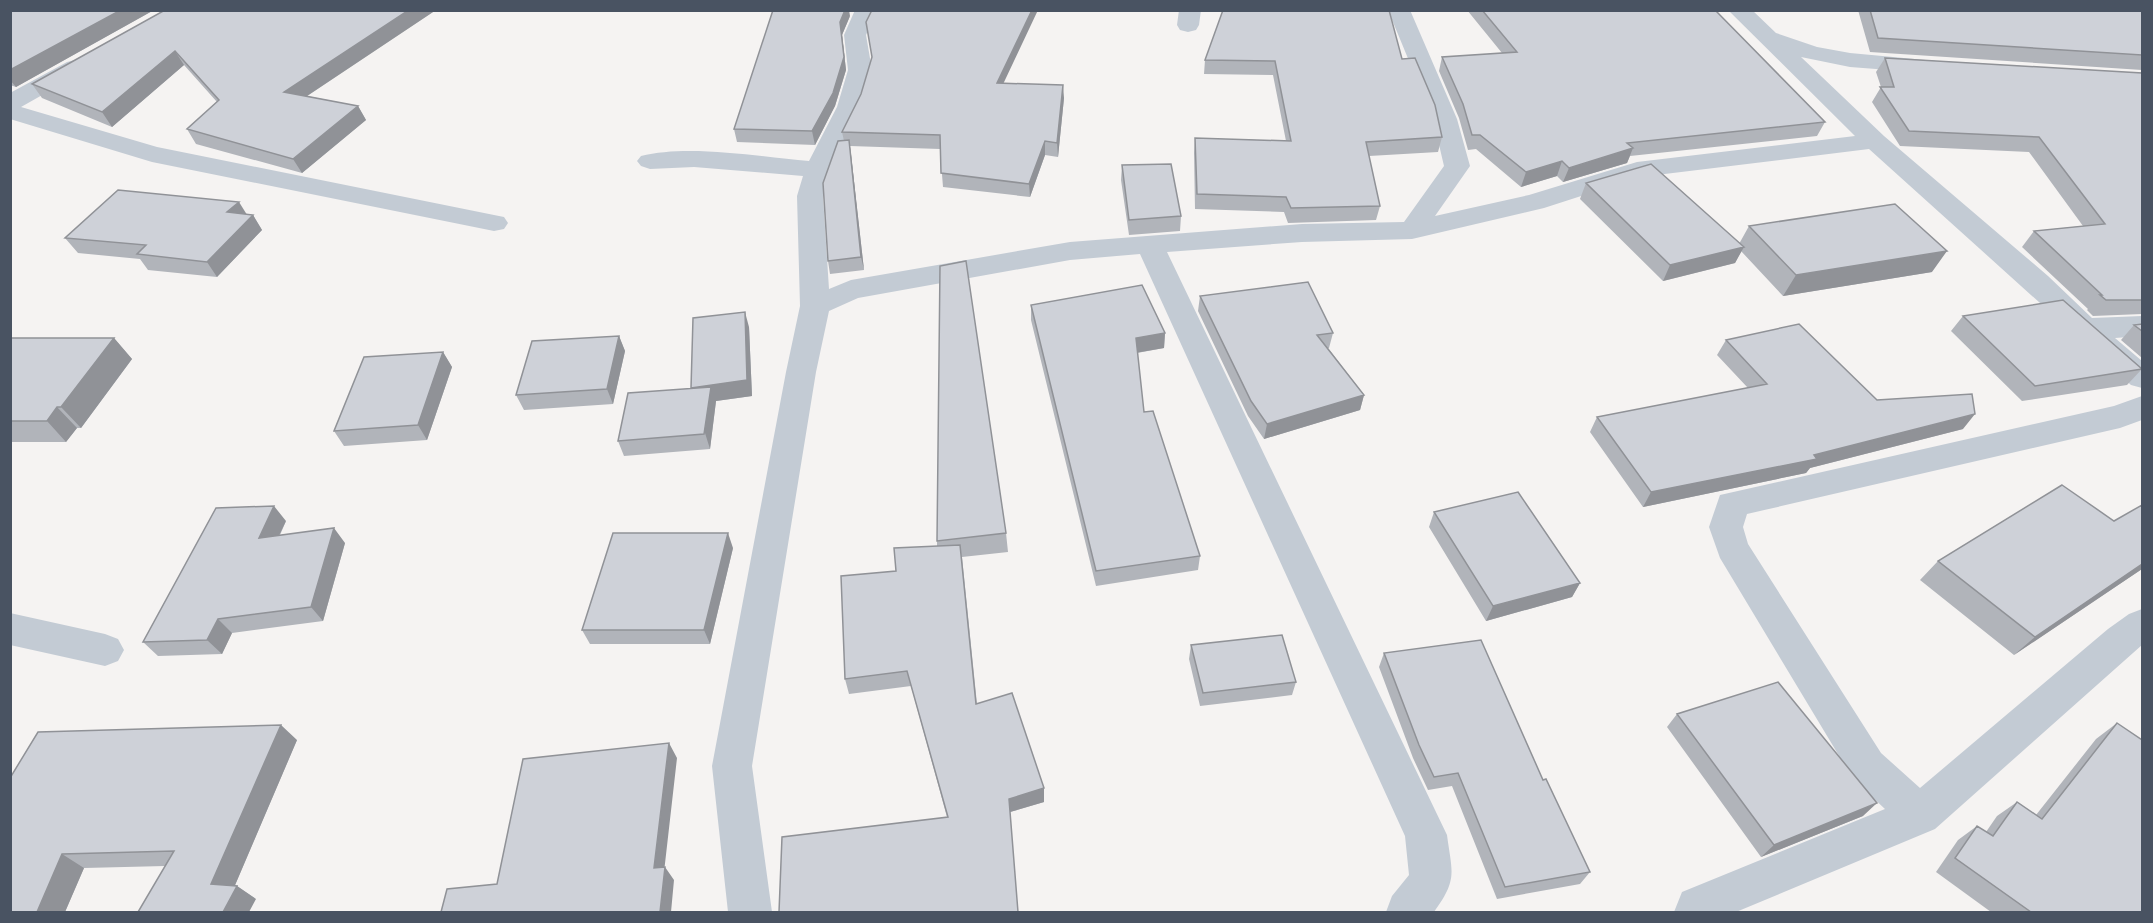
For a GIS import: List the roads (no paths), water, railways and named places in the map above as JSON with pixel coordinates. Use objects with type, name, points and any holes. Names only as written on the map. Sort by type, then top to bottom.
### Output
[{"type":"street","points":[[750,912],[732,766],[801,372],[815,306],[810,196],[818,169],[849,107],[860,70],[855,35],[866,10]]},
{"type":"street","points":[[1399,10],[1445,119],[1457,166],[1412,230]]},
{"type":"street","points":[[1739,10],[1875,141],[2142,377]]},
{"type":"street","points":[[1761,33],[1800,51],[1854,61],[1948,68]]},
{"type":"street","points":[[10,103],[94,57]]},
{"type":"street","points":[[10,111],[152,154],[494,223]]},
{"type":"street","points":[[815,306],[851,290],[1070,252],[1302,233],[1412,230],[1535,201],[1637,170],[1875,141]]},
{"type":"street","points":[[650,160],[694,159],[818,169]]},
{"type":"street","points":[[1150,245],[1426,835],[1431,881],[1408,912]]},
{"type":"street","points":[[2085,329],[2142,326]]},
{"type":"street","points":[[1920,815],[1867,766],[1732,548],[1726,526],[1732,504],[2120,416],[2142,407]]},
{"type":"street","points":[[1696,912],[1697,907],[1920,815],[2121,640],[2142,625]]},
{"type":"street","points":[[10,629],[105,650]]}]
